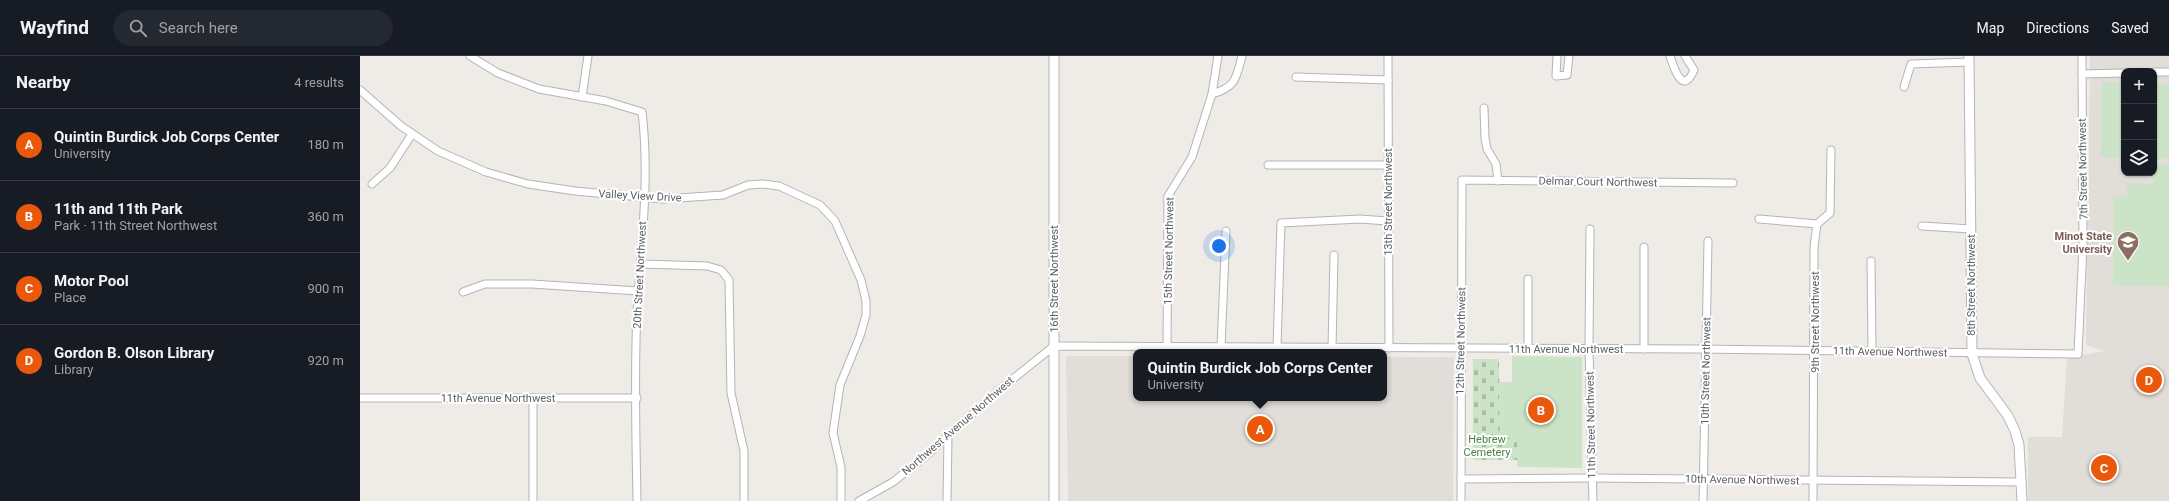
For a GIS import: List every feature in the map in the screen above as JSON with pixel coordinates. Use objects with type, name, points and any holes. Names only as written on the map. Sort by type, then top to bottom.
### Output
[{"type":"street","points":[[470,56],[498,73],[539,89],[582,97],[588,56]]},
{"type":"street","name":"16th Street Northwest","points":[[1054,56],[1054,346],[1056,416],[1054,501]]},
{"type":"street","name":"15th Street Northwest","points":[[1167,346],[1168,196],[1192,157],[1212,94],[1218,56]]},
{"type":"street","points":[[1212,94],[1226,90],[1234,82],[1242,56]]},
{"type":"street","name":"13th Street Northwest","points":[[1388,56],[1387,221],[1389,348]]},
{"type":"street","points":[[1556,56],[1556,76],[1561,77],[1567,75],[1569,56]]},
{"type":"street","points":[[1670,56],[1676,75],[1682,80],[1686,80],[1690,78],[1694,70],[1685,56]]},
{"type":"street","name":"7th Street Northwest","points":[[2078,354],[2083,245],[2082,56]]},
{"type":"street","points":[[1904,87],[1911,64],[1969,59]]},
{"type":"street","name":"8th Street Northwest","points":[[1969,59],[1972,354],[1980,378],[2008,416],[2015,431],[2019,444],[2022,501]]},
{"type":"street","points":[[2157,72],[2169,72]]},
{"type":"street","points":[[2082,74],[2121,73]]},
{"type":"street","points":[[1296,77],[1388,80]]},
{"type":"street","name":"Valley View Drive","points":[[360,90],[381,110],[412,134],[438,151],[486,172],[528,184],[643,198],[692,198],[723,195],[748,185],[763,184],[779,186],[820,205],[835,221],[861,280],[866,301],[866,315],[860,336],[840,385],[833,433],[841,467],[841,501]]},
{"type":"street","name":"20th Street Northwest","points":[[582,97],[606,101],[642,112],[645,137],[641,264],[638,291],[636,398],[637,501]]},
{"type":"street","points":[[1484,108],[1487,149],[1496,164],[1498,181]]},
{"type":"street","points":[[372,184],[390,168],[412,134]]},
{"type":"street","points":[[1758,219],[1817,224],[1830,213],[1831,150]]},
{"type":"street","points":[[1268,165],[1388,165]]},
{"type":"street","name":"Delmar Court Northwest","points":[[1462,180],[1733,183]]},
{"type":"street","name":"12th Street Northwest","points":[[1461,501],[1462,180]]},
{"type":"street","points":[[1277,347],[1280,224],[1360,219],[1387,221]]},
{"type":"street","name":"9th Street Northwest","points":[[1813,501],[1815,351],[1814,246],[1817,224]]},
{"type":"street","points":[[1922,226],[1971,229]]},
{"type":"street","name":"11th Street Northwest","points":[[1590,228],[1589,348],[1593,501]]},
{"type":"street","points":[[1221,347],[1226,231]]},
{"type":"street","name":"10th Street Northwest","points":[[1703,501],[1708,241]]},
{"type":"street","points":[[1644,247],[1644,349]]},
{"type":"street","points":[[1332,348],[1334,255]]},
{"type":"street","points":[[1871,261],[1872,351]]},
{"type":"street","points":[[641,264],[707,266],[721,270],[729,280],[731,393],[744,451],[744,501]]},
{"type":"street","points":[[1528,279],[1528,349]]},
{"type":"street","points":[[463,292],[484,284],[532,284],[638,291]]},
{"type":"street","name":"11th Avenue Northwest","points":[[1054,346],[1528,349],[1589,348],[1872,351],[1972,354],[2078,354]]},
{"type":"street","name":"Northwest Avenue Northwest","points":[[859,501],[893,482],[948,436],[998,391],[1054,346]]},
{"type":"street","name":"11th Avenue Northwest","points":[[360,398],[636,398]]},
{"type":"street","points":[[533,398],[533,501]]},
{"type":"street","points":[[946,501],[948,436]]},
{"type":"street","name":"10th Avenue Northwest","points":[[1461,479],[1704,478],[1813,481],[2022,482]]},
{"type":"shaded area","name":"Minot State University","points":[[2090,56],[2169,56],[2169,501],[2028,501],[2028,437],[2062,437],[2067,358],[2105,351],[2086,345]]},
{"type":"shaded area","points":[[1066,356],[1133,356],[1133,401],[1387,401],[1387,357],[1454,357],[1453,501],[1068,501]]},
{"type":"green space","points":[[2102,83],[2121,83],[2121,158],[2101,157]]},
{"type":"green space","points":[[2157,84],[2169,84],[2169,158],[2157,158]]},
{"type":"green space","points":[[2157,164],[2169,164],[2169,286],[2113,285],[2114,197],[2127,197],[2127,183],[2153,184],[2153,176],[2157,176]]},
{"type":"green space","points":[[1512,356],[1582,357],[1582,468],[1517,467],[1517,438],[1500,438],[1499,382],[1512,382]]},
{"type":"green space","name":"Hebrew Cemetery","points":[[1473,359],[1499,359],[1500,438],[1517,438],[1517,460],[1473,460]]},
{"type":"place","name":"Minot State University","points":[[2128,262]]},
{"type":"place","name":"Gordon B. Olson Library","points":[[2149,380]]},
{"type":"place","name":"11th and 11th Park","points":[[1541,410]]},
{"type":"place","name":"Quintin Burdick Job Corps Center","points":[[1260,429]]},
{"type":"place","name":"Motor Pool","points":[[2104,468]]}]
